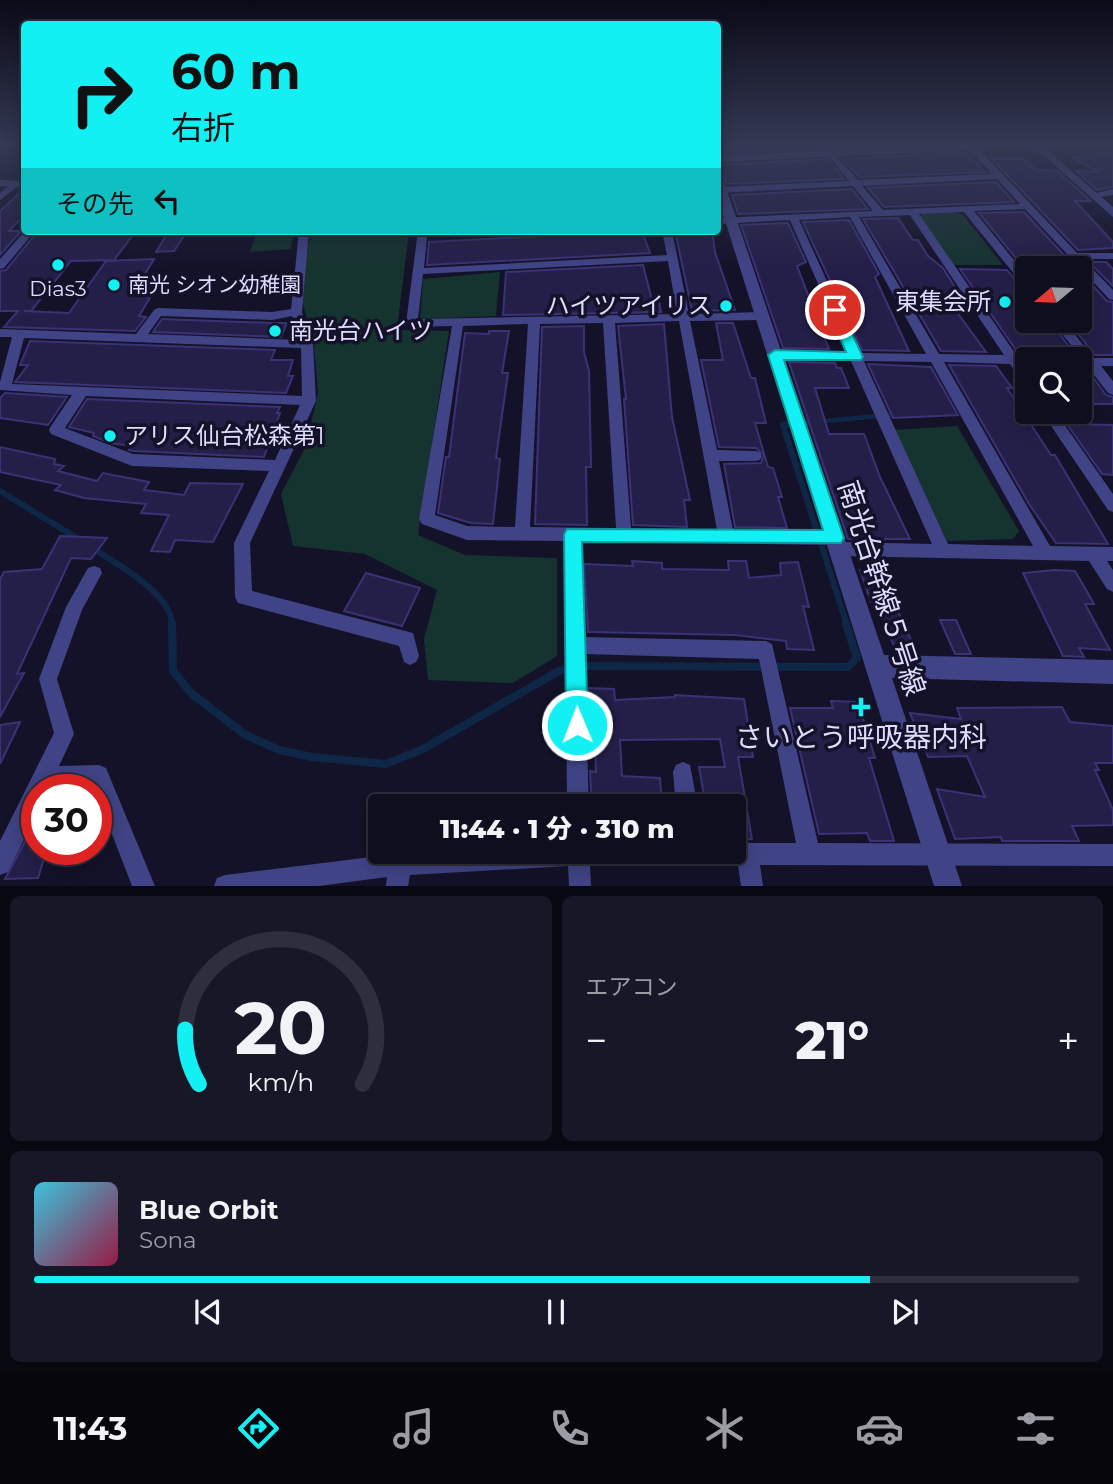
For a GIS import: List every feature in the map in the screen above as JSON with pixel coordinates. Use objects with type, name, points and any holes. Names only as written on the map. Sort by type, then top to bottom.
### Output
[{"type":"street","points":[[0,197],[19,185]]},
{"type":"street","points":[[721,187],[776,185]]},
{"type":"street","points":[[858,185],[880,213]]},
{"type":"street","points":[[1008,185],[1074,256]]},
{"type":"street","points":[[1082,185],[1113,213]]},
{"type":"street","points":[[1093,195],[1113,192]]},
{"type":"street","name":"南光台幹線５号線","points":[[721,201],[724,221],[762,316],[832,542],[877,666],[948,886]]},
{"type":"street","points":[[724,221],[1027,206]]},
{"type":"street","points":[[967,209],[1015,268]]},
{"type":"street","points":[[912,211],[1015,353]]},
{"type":"street","points":[[853,214],[1045,552]]},
{"type":"street","points":[[793,217],[943,551]]},
{"type":"street","points":[[0,266],[27,235]]},
{"type":"street","points":[[304,235],[296,312],[307,344],[309,401],[242,542],[244,597],[407,639],[410,656]]},
{"type":"street","points":[[423,235],[412,323],[762,316]]},
{"type":"street","points":[[668,235],[726,535]]},
{"type":"street","points":[[1092,256],[1113,256]]},
{"type":"street","points":[[419,271],[672,258]]},
{"type":"street","points":[[1092,275],[1113,297]]},
{"type":"street","points":[[139,338],[158,312],[272,316],[296,312]]},
{"type":"street","points":[[609,320],[624,534]]},
{"type":"street","points":[[522,534],[534,321]]},
{"type":"street","points":[[458,323],[427,519],[467,533],[807,537],[832,542],[943,551],[1113,554]]},
{"type":"street","points":[[0,333],[307,344]]},
{"type":"street","points":[[19,333],[5,388],[309,401]]},
{"type":"street","points":[[775,355],[1015,360]]},
{"type":"street","points":[[1092,362],[1113,362]]},
{"type":"street","points":[[1092,369],[1113,390]]},
{"type":"street","points":[[81,393],[56,430],[132,460],[279,466]]},
{"type":"street","points":[[1057,424],[1113,506]]},
{"type":"street","points":[[711,455],[755,456]]},
{"type":"street","points":[[573,534],[578,794]]},
{"type":"street","points":[[1093,553],[1113,584]]},
{"type":"street","points":[[44,774],[64,734],[48,679],[75,607],[94,573]]},
{"type":"street","points":[[576,658],[766,650],[809,854]]},
{"type":"street","points":[[877,666],[1113,672]]},
{"type":"street","points":[[683,772],[686,794]]},
{"type":"street","points":[[112,807],[144,886]]},
{"type":"street","points":[[0,864],[21,821]]},
{"type":"street","points":[[752,886],[747,854],[1113,855]]},
{"type":"street","points":[[225,886],[399,875],[488,864]]},
{"type":"street","points":[[579,864],[580,886]]},
{"type":"green space","points":[[955,212],[963,215],[1003,265],[952,265],[920,218],[922,214]]},
{"type":"green space","points":[[256,235],[293,236],[291,249],[250,252]]},
{"type":"green space","points":[[310,235],[409,235],[397,330],[449,331],[418,535],[465,555],[557,558],[557,656],[513,683],[428,680],[424,639],[437,590],[365,554],[293,546],[281,494],[306,446],[318,393],[314,346],[300,293]]},
{"type":"green space","points":[[500,272],[496,316],[420,319],[423,279]]},
{"type":"green space","points":[[957,426],[1019,531],[1013,539],[947,541],[894,430]]},
{"type":"building","points":[[999,185],[1014,202],[884,207],[868,188]]},
{"type":"building","points":[[1017,185],[1073,185],[1091,201],[1075,201],[1113,242],[1113,248],[1078,250]]},
{"type":"building","points":[[1092,185],[1113,185],[1113,187],[1097,190]]},
{"type":"building","points":[[852,189],[868,209],[738,214],[732,195]]},
{"type":"building","points":[[21,192],[21,218],[9,231],[21,231],[0,255],[0,211]]},
{"type":"building","points":[[1024,212],[1065,256],[1015,257],[979,213]]},
{"type":"building","points":[[898,218],[913,240],[918,240],[928,256],[943,268],[958,292],[948,300],[986,352],[941,351],[863,219]]},
{"type":"building","points":[[849,220],[879,274],[875,277],[909,351],[862,350],[803,222]]},
{"type":"building","points":[[788,223],[806,262],[797,266],[829,349],[783,348],[741,225]]},
{"type":"building","points":[[35,235],[133,235],[114,260],[71,261],[31,311],[24,311],[69,313],[106,261],[154,259],[134,292],[150,298],[139,316],[146,317],[135,331],[4,327],[18,311],[0,311],[0,271],[6,270]]},
{"type":"building","points":[[167,235],[184,235],[174,251],[156,252]]},
{"type":"building","points":[[565,235],[643,235],[650,253],[427,265],[429,242]]},
{"type":"building","points":[[676,235],[713,235],[715,252],[735,310],[692,311]]},
{"type":"building","points":[[1092,262],[1106,262],[1113,269],[1113,286]]},
{"type":"building","points":[[643,265],[652,300],[659,301],[661,312],[503,315],[506,272]]},
{"type":"building","points":[[960,269],[1007,270],[1015,280],[1015,333],[1059,333],[1069,347],[1015,349]]},
{"type":"building","points":[[1092,285],[1107,301],[1113,302],[1113,355],[1095,355],[1092,347],[1089,347],[1077,333],[1092,333]]},
{"type":"building","points":[[162,319],[287,323],[281,337],[153,332]]},
{"type":"building","points":[[716,323],[733,323],[751,378],[755,378],[766,423],[755,423],[768,467],[773,468],[782,497],[778,497],[787,528],[735,527],[724,464],[761,463],[764,455],[756,448],[719,447],[701,360],[723,360]]},
{"type":"building","points":[[664,324],[672,417],[690,500],[684,500],[687,527],[633,525],[626,399],[618,326]]},
{"type":"building","points":[[584,326],[584,352],[589,371],[591,467],[586,467],[587,525],[535,524],[542,327]]},
{"type":"building","points":[[489,331],[509,331],[502,373],[508,373],[496,458],[500,459],[493,524],[471,523],[438,513],[446,457],[449,457],[465,333],[489,334]]},
{"type":"building","points":[[30,341],[275,350],[271,360],[293,360],[288,376],[293,376],[286,393],[15,382],[28,365],[20,365]]},
{"type":"building","points":[[789,362],[835,363],[837,368],[841,368],[849,388],[815,388],[829,434],[864,434],[880,477],[910,539],[848,539]]},
{"type":"building","points":[[868,364],[931,367],[958,415],[893,418]]},
{"type":"building","points":[[949,365],[996,366],[1012,388],[1007,388],[1015,400],[1015,424],[1031,424],[1051,455],[1055,455],[1108,544],[1056,543],[1029,504]]},
{"type":"building","points":[[1092,376],[1106,395],[1113,397],[1113,404],[1092,404]]},
{"type":"building","points":[[5,393],[67,397],[48,425],[0,418],[0,398]]},
{"type":"building","points":[[87,399],[280,407],[277,413],[280,413],[264,457],[134,451],[129,450],[132,446],[110,443],[93,436],[94,433],[69,427]]},
{"type":"building","points":[[1067,424],[1113,425],[1113,475],[1102,474]]},
{"type":"building","points":[[0,447],[55,459],[54,464],[64,466],[58,471],[97,481],[103,473],[149,482],[144,490],[184,495],[190,483],[243,484],[213,542],[175,540],[170,552],[151,551],[169,515],[141,513],[146,504],[84,498],[55,490],[61,485],[0,472]]},
{"type":"building","points":[[60,536],[107,538],[91,559],[71,558],[17,674],[24,673],[0,717],[0,579],[4,572],[42,569]]},
{"type":"building","points":[[632,561],[662,563],[662,569],[729,570],[728,561],[746,561],[749,578],[781,575],[780,563],[798,562],[809,607],[803,606],[814,650],[787,649],[786,641],[735,635],[588,632],[584,564],[633,566]]},
{"type":"building","points":[[860,570],[878,570],[890,603],[871,602]]},
{"type":"building","points":[[1075,571],[1094,604],[1085,604],[1110,650],[1079,648],[1084,657],[1063,656],[1023,573]]},
{"type":"building","points":[[366,573],[420,588],[402,626],[344,611]]},
{"type":"building","points":[[880,607],[896,607],[917,653],[896,653]]},
{"type":"building","points":[[940,620],[956,620],[971,654],[955,654]]},
{"type":"building","points":[[588,688],[614,689],[615,700],[675,695],[744,699],[753,757],[738,757],[744,794],[704,794],[699,767],[725,767],[720,739],[620,740],[622,776],[660,778],[661,794],[591,794],[590,771],[596,772],[594,719],[589,719]]},
{"type":"building","points":[[831,701],[858,702],[875,758],[869,758],[894,841],[870,841],[867,833],[819,834],[790,708],[833,708]]},
{"type":"building","points":[[1062,707],[1070,722],[1113,726],[1113,763],[1095,763],[1099,770],[1095,770],[1113,810],[1113,825],[1072,826],[1079,841],[1002,841],[1001,837],[955,839],[937,789],[985,797],[967,756],[928,757],[910,713],[961,719],[957,708]]},
{"type":"building","points":[[20,722],[0,764],[0,725]]},
{"type":"building","points":[[746,804],[752,839],[746,839]]},
{"type":"building","points":[[21,849],[21,865],[42,865],[38,878],[5,879]]},
{"type":"waterway","points":[[804,423],[899,414]]},
{"type":"waterway","points":[[822,421],[783,425],[847,625]]},
{"type":"waterway","points":[[0,491],[80,540]]},
{"type":"waterway","points":[[91,547],[153,590],[170,613],[172,625]]},
{"type":"waterway","points":[[172,624],[173,671],[191,693],[244,734],[279,750],[312,757],[386,764],[423,749],[559,671],[570,668]]},
{"type":"waterway","points":[[580,666],[848,667],[857,658],[846,624]]},
{"type":"place","name":"Dias3","points":[[58,265]]},
{"type":"place","name":"南光 シオン幼稚園","points":[[114,285]]},
{"type":"place","name":"東集会所","points":[[1005,302]]},
{"type":"place","name":"ハイツアイリス","points":[[726,306]]},
{"type":"place","name":"南光台ハイツ","points":[[275,331]]},
{"type":"place","name":"アリス仙台松森第1","points":[[110,436]]},
{"type":"place","name":"さいとう呼吸器内科","points":[[861,707]]},
{"type":"route","points":[[577,725],[573,534],[835,538],[775,355],[856,357],[835,310]]}]
